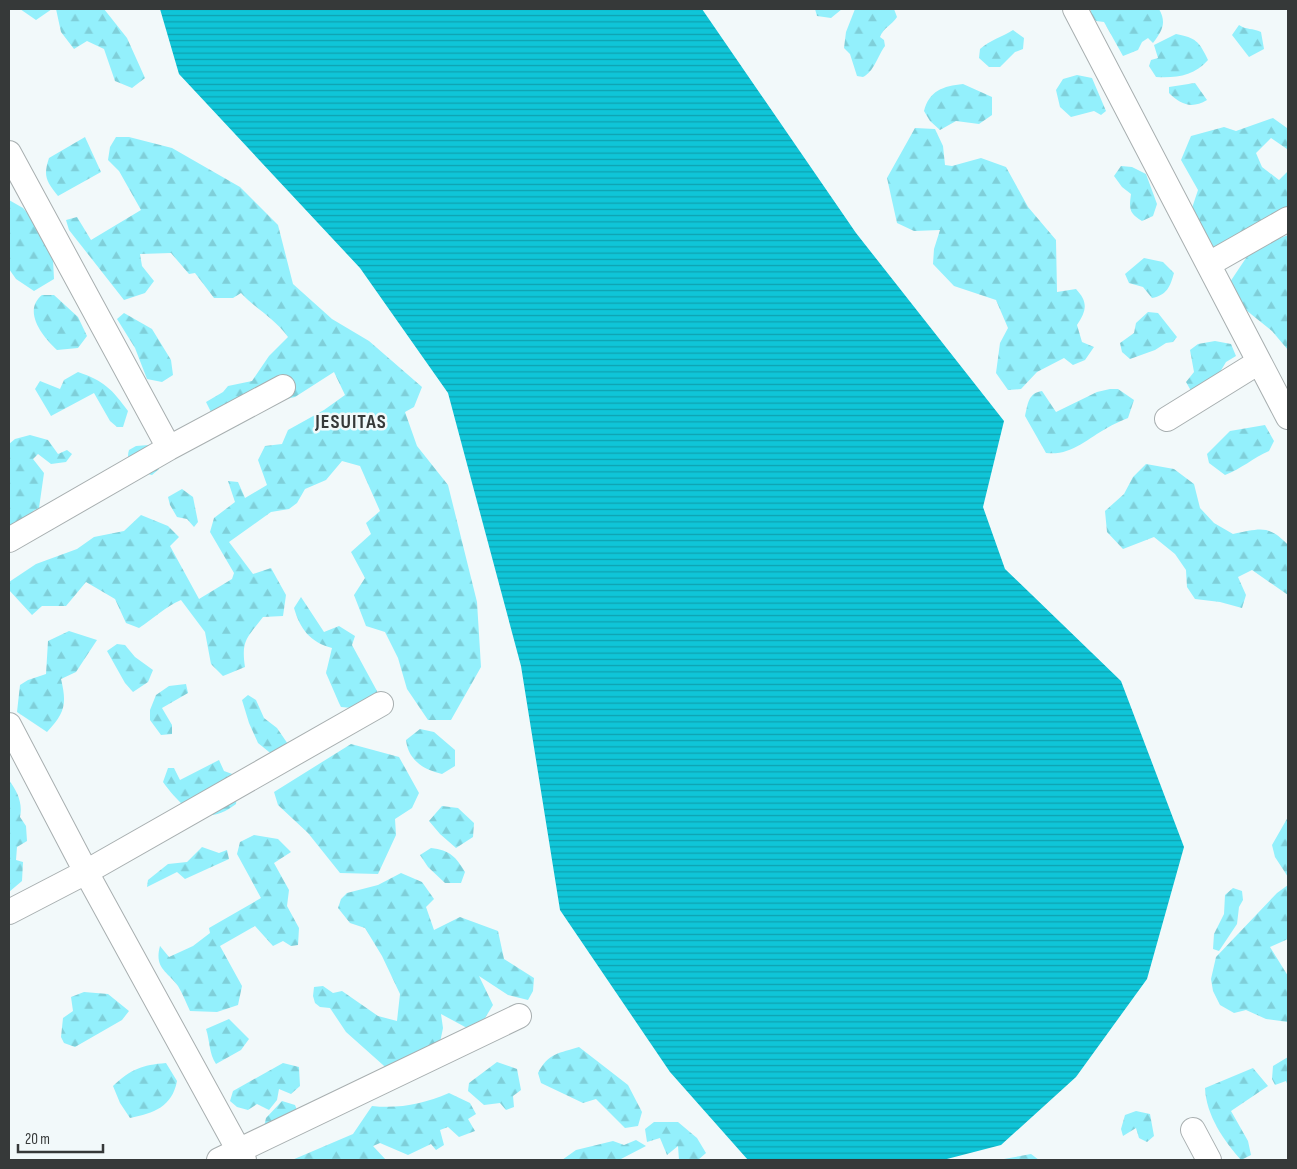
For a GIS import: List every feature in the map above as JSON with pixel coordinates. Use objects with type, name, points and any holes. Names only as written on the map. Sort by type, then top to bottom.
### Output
[{"type":"street","points":[[1074,9],[1288,417]]},
{"type":"street","points":[[9,153],[169,448]]},
{"type":"street","points":[[1209,264],[1288,219]]},
{"type":"street","points":[[1167,419],[1259,362]]},
{"type":"street","points":[[9,540],[169,448],[283,387]]},
{"type":"street","points":[[9,912],[86,872],[381,704]]},
{"type":"street","points":[[9,725],[234,1157],[519,1016]]},
{"type":"street","points":[[1192,1130],[1210,1160]]},
{"type":"green space","points":[[20,9],[52,9],[36,20]]},
{"type":"green space","points":[[56,9],[104,9],[127,38],[145,78],[132,88],[115,81],[104,49],[87,41],[74,49],[61,32]]},
{"type":"green space","points":[[815,9],[842,9],[831,18],[817,16]]},
{"type":"green space","points":[[855,9],[894,9],[897,17],[881,34],[880,37],[884,40],[885,46],[873,67],[863,77],[857,76],[850,54],[844,48],[846,32]]},
{"type":"green space","points":[[1091,9],[1159,9],[1163,23],[1159,35],[1153,43],[1148,38],[1142,42],[1138,50],[1123,56],[1104,22],[1096,21],[1090,14]]},
{"type":"green space","points":[[1239,25],[1261,32],[1264,49],[1249,57],[1232,35]]},
{"type":"green space","points":[[1013,30],[1024,38],[1023,49],[1015,52],[1000,67],[989,67],[979,58],[980,49]]},
{"type":"green space","points":[[1176,34],[1196,41],[1208,60],[1197,70],[1185,75],[1156,77],[1149,66],[1151,60],[1158,58],[1154,45]]},
{"type":"green space","points":[[1077,75],[1092,78],[1106,111],[1101,115],[1094,111],[1071,117],[1060,107],[1056,90],[1063,79]]},
{"type":"green space","points":[[1195,83],[1207,100],[1202,103],[1192,105],[1182,103],[1169,93],[1169,87]]},
{"type":"green space","points":[[963,84],[992,97],[992,115],[979,124],[956,121],[940,130],[930,121],[924,111],[926,104],[933,94],[943,88]]},
{"type":"green space","points":[[1273,118],[1287,128],[1287,149],[1271,138],[1256,153],[1262,167],[1279,180],[1288,171],[1288,232],[1223,262],[1188,220],[1198,190],[1181,160],[1191,136],[1224,127],[1236,131]]},
{"type":"green space","points":[[915,128],[935,129],[943,146],[945,165],[952,166],[981,158],[1006,167],[1028,207],[1056,240],[1057,292],[1076,289],[1083,298],[1085,306],[1083,315],[1077,325],[1082,342],[1094,347],[1085,360],[1073,365],[1064,358],[1037,372],[1021,389],[1008,390],[996,373],[1000,343],[1008,328],[996,300],[954,286],[933,264],[934,249],[940,230],[914,231],[897,223],[887,178]]},
{"type":"green space","points":[[85,137],[101,172],[58,196],[46,174],[49,158]]},
{"type":"green space","points":[[116,137],[129,137],[172,148],[240,187],[278,225],[293,284],[332,319],[369,341],[422,387],[414,407],[405,412],[417,446],[448,485],[477,602],[481,667],[451,720],[428,720],[407,689],[398,658],[385,632],[366,626],[354,595],[365,578],[351,552],[371,534],[366,523],[380,511],[360,466],[342,461],[326,480],[305,489],[297,503],[289,509],[271,512],[229,542],[253,574],[271,568],[286,595],[283,616],[263,617],[246,640],[244,651],[245,667],[223,676],[211,664],[205,632],[181,600],[139,628],[126,623],[115,599],[86,582],[66,606],[42,606],[32,615],[9,590],[9,582],[36,564],[77,549],[94,537],[124,531],[141,515],[168,526],[179,537],[170,546],[199,599],[232,579],[234,573],[210,532],[214,518],[235,502],[228,481],[238,482],[245,498],[267,485],[258,460],[265,446],[282,444],[288,430],[324,410],[345,395],[334,372],[295,397],[252,407],[238,426],[215,420],[206,402],[223,392],[228,386],[252,381],[269,356],[288,337],[241,293],[233,298],[214,298],[195,273],[189,274],[171,253],[140,254],[142,266],[154,281],[145,293],[124,300],[69,230],[66,220],[77,217],[91,240],[141,210],[119,171],[108,160],[110,147]]},
{"type":"green space","points":[[1121,166],[1132,167],[1146,174],[1157,204],[1153,216],[1142,221],[1132,213],[1130,207],[1131,194],[1122,187],[1114,176]]},
{"type":"green space","points":[[9,200],[23,208],[34,221],[56,237],[53,260],[54,279],[34,291],[16,279],[9,269]]},
{"type":"green space","points":[[1288,235],[1288,350],[1272,331],[1231,298],[1228,285],[1252,249]]},
{"type":"green space","points":[[1144,258],[1163,262],[1174,273],[1167,290],[1157,297],[1152,298],[1143,287],[1129,283],[1125,274]]},
{"type":"green space","points":[[42,295],[54,295],[78,317],[87,336],[78,348],[57,350],[41,331],[34,316],[34,309],[36,301]]},
{"type":"green space","points":[[1148,312],[1158,313],[1177,337],[1173,342],[1166,343],[1155,350],[1130,359],[1122,352],[1120,343],[1134,333],[1136,323]]},
{"type":"green space","points":[[124,313],[152,329],[171,360],[173,375],[162,382],[147,379],[135,348],[117,319]]},
{"type":"green space","points":[[1215,341],[1231,344],[1236,356],[1226,362],[1217,377],[1194,396],[1186,382],[1194,372],[1190,350],[1198,344]]},
{"type":"green space","points":[[78,372],[101,382],[117,397],[128,411],[123,427],[117,427],[110,421],[94,393],[51,416],[35,389],[40,381],[60,389],[64,380]]},
{"type":"green space","points":[[1118,389],[1134,400],[1128,418],[1071,449],[1063,452],[1046,453],[1025,416],[1028,403],[1034,394],[1042,391],[1056,412],[1097,392]]},
{"type":"green space","points":[[1265,425],[1274,441],[1269,451],[1225,475],[1209,463],[1207,454],[1230,431]]},
{"type":"green space","points":[[30,435],[48,440],[58,454],[67,450],[72,454],[66,462],[51,464],[38,454],[33,459],[44,473],[39,508],[33,511],[32,524],[9,535],[9,444],[15,439]]},
{"type":"green space","points":[[149,445],[158,458],[159,469],[152,475],[134,467],[128,456],[129,450],[136,446]]},
{"type":"green space","points":[[1146,464],[1174,469],[1194,484],[1200,508],[1214,523],[1233,534],[1263,530],[1269,531],[1281,538],[1288,545],[1288,595],[1252,570],[1238,577],[1246,595],[1242,608],[1220,602],[1195,599],[1187,587],[1186,570],[1175,554],[1154,537],[1123,549],[1107,532],[1105,511],[1124,494],[1133,477]]},
{"type":"green space","points":[[182,489],[193,497],[198,522],[194,527],[187,519],[177,517],[170,505],[168,497]]},
{"type":"green space","points":[[301,597],[324,632],[339,626],[355,636],[352,645],[377,691],[376,700],[364,709],[341,707],[326,673],[332,648],[312,638],[299,622],[294,608]]},
{"type":"green space","points":[[69,631],[97,640],[76,672],[61,679],[64,695],[63,708],[58,719],[47,732],[17,712],[20,685],[46,674],[48,641]]},
{"type":"green space","points":[[117,644],[125,645],[135,657],[153,670],[148,682],[133,692],[125,683],[107,651]]},
{"type":"green space","points":[[186,684],[188,693],[162,708],[172,725],[172,734],[161,735],[150,720],[150,710],[156,695],[169,686]]},
{"type":"green space","points":[[248,695],[256,700],[264,718],[277,728],[292,750],[274,756],[258,743],[242,700]]},
{"type":"green space","points":[[420,729],[434,732],[455,750],[455,766],[442,774],[429,770],[418,763],[410,753],[406,740]]},
{"type":"green space","points":[[351,744],[399,757],[419,793],[412,808],[395,819],[396,835],[378,874],[340,873],[308,833],[278,805],[274,792]]},
{"type":"green space","points":[[219,760],[224,771],[235,775],[238,783],[236,804],[224,811],[213,815],[195,813],[178,800],[163,782],[168,768],[174,768],[180,780]]},
{"type":"green space","points":[[9,780],[19,797],[20,817],[26,826],[27,841],[17,847],[16,860],[23,862],[22,881],[9,892]]},
{"type":"green space","points":[[442,806],[458,808],[474,823],[473,837],[456,848],[429,821]]},
{"type":"green space","points":[[1288,817],[1288,877],[1275,857],[1272,845]]},
{"type":"green space","points":[[254,835],[278,839],[291,852],[274,863],[289,890],[287,906],[299,928],[298,945],[291,946],[283,941],[273,946],[255,926],[220,946],[242,986],[238,1005],[217,1012],[190,1011],[178,986],[160,964],[160,946],[169,957],[193,946],[210,933],[209,928],[261,898],[237,854],[240,842]]},
{"type":"green space","points":[[202,847],[219,853],[227,850],[229,859],[185,879],[177,872],[147,887],[148,880],[168,864],[187,862]]},
{"type":"green space","points":[[431,848],[443,850],[459,862],[465,872],[461,883],[445,883],[428,867],[420,855]]},
{"type":"green space","points":[[401,873],[422,882],[434,899],[426,907],[434,930],[460,917],[498,931],[504,959],[534,978],[533,991],[528,1000],[508,995],[479,976],[493,1005],[485,1018],[467,1028],[441,1014],[443,1028],[438,1052],[392,1073],[346,1032],[330,1008],[320,1007],[315,1003],[313,996],[314,987],[323,986],[333,993],[342,991],[378,1016],[397,1021],[400,994],[382,956],[365,928],[350,923],[338,908],[341,899],[347,893],[378,885]]},
{"type":"green space","points":[[1288,885],[1288,939],[1270,947],[1288,976],[1288,1022],[1266,1019],[1246,1010],[1234,1013],[1220,1005],[1213,991],[1211,979],[1216,957],[1277,893]]},
{"type":"green space","points":[[1233,888],[1242,891],[1243,900],[1239,907],[1237,924],[1219,951],[1213,949],[1214,934],[1224,914],[1225,895]]},
{"type":"green space","points":[[84,992],[108,994],[129,1011],[122,1020],[75,1047],[64,1043],[61,1037],[63,1018],[73,1011],[71,997]]},
{"type":"green space","points":[[229,1019],[249,1039],[241,1050],[216,1064],[211,1052],[206,1029]]},
{"type":"green space","points":[[579,1047],[628,1085],[642,1112],[638,1126],[625,1128],[596,1099],[583,1103],[541,1083],[538,1073],[546,1061],[555,1055]]},
{"type":"green space","points":[[1288,1057],[1288,1086],[1286,1081],[1275,1085],[1272,1079],[1273,1066]]},
{"type":"green space","points":[[497,1062],[517,1069],[521,1090],[513,1096],[514,1107],[506,1110],[500,1103],[484,1105],[468,1091],[469,1083]]},
{"type":"green space","points":[[166,1063],[177,1081],[171,1097],[154,1111],[130,1118],[120,1103],[113,1086],[137,1069]]},
{"type":"green space","points":[[283,1063],[299,1067],[300,1086],[291,1094],[279,1089],[277,1100],[269,1110],[257,1104],[248,1110],[237,1107],[230,1101],[233,1091]]},
{"type":"green space","points":[[1253,1068],[1268,1086],[1231,1111],[1248,1141],[1251,1155],[1241,1160],[1228,1145],[1212,1118],[1205,1088]]},
{"type":"green space","points":[[449,1093],[470,1103],[476,1114],[468,1119],[475,1131],[459,1137],[448,1127],[440,1130],[444,1145],[436,1150],[431,1144],[408,1155],[380,1143],[373,1146],[386,1160],[292,1160],[353,1134],[372,1106],[392,1107],[411,1105]]},
{"type":"green space","points":[[282,1101],[295,1105],[301,1120],[264,1127],[266,1118]]},
{"type":"green space","points":[[1136,1111],[1150,1114],[1154,1136],[1147,1142],[1139,1138],[1136,1128],[1123,1136],[1121,1129],[1125,1115]]},
{"type":"green space","points":[[654,1122],[678,1122],[697,1138],[706,1153],[698,1160],[679,1160],[678,1146],[667,1155],[660,1138],[647,1142],[645,1129]]},
{"type":"green space","points":[[636,1140],[646,1146],[619,1160],[562,1160],[576,1150],[613,1141],[624,1145]]},
{"type":"green space","points":[[1031,1154],[1039,1160],[1003,1160],[1004,1159]]},
{"type":"shaded area","points":[[160,9],[702,9],[856,233],[1004,421],[983,507],[1005,569],[1121,681],[1184,847],[1147,979],[1076,1077],[1001,1145],[943,1160],[748,1160],[670,1072],[560,910],[521,666],[448,393],[360,268],[179,74]]},
{"type":"district","name":"JESUITAS","points":[[351,422]]}]
